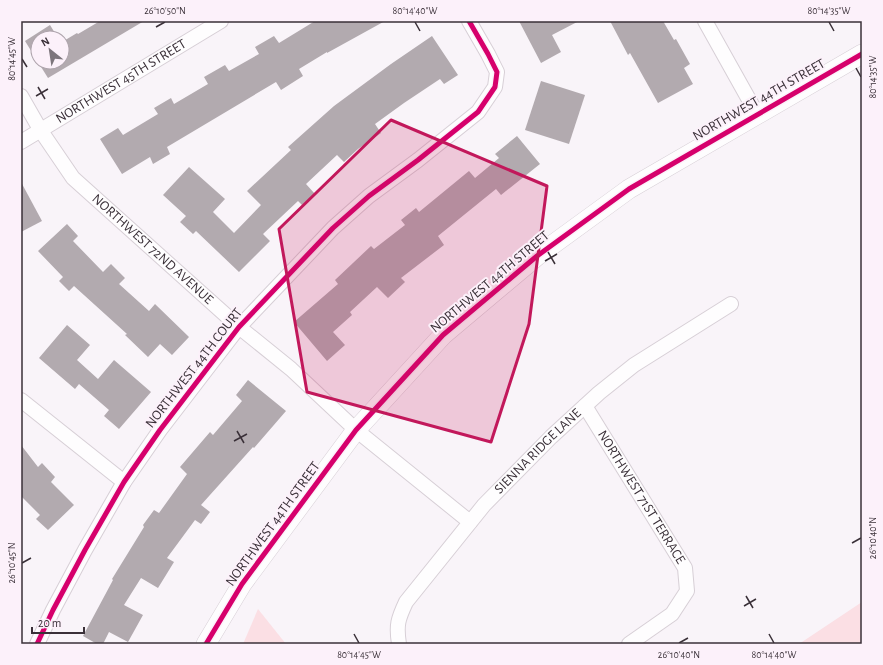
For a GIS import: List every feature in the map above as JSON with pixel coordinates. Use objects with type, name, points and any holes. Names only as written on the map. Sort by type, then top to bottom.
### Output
[{"type":"street","name":"NORTHWEST 45TH STREET","points":[[21,142],[42,131],[221,21]]},
{"type":"street","name":"NORTHWEST 44TH COURT","points":[[37,644],[81,557],[124,482],[160,430],[239,327],[333,228],[369,196],[418,160],[478,112],[495,87],[497,72],[469,21]]},
{"type":"street","points":[[705,21],[757,114]]},
{"type":"street","name":"NORTHWEST 44TH STREET","points":[[206,644],[246,579],[356,430],[443,335],[537,256],[629,190],[862,54]]},
{"type":"street","name":"NORTHWEST 72ND AVENUE","points":[[21,96],[73,178],[239,327],[291,369],[356,430],[470,522]]},
{"type":"street","name":"SIENNA RIDGE LANE","points":[[399,644],[397,632],[399,618],[406,602],[484,505],[551,437],[599,393],[634,365],[731,304]]},
{"type":"street","points":[[21,400],[124,482]]},
{"type":"street","name":"NORTHWEST 71ST TERRACE","points":[[585,406],[685,568],[687,591],[672,614],[629,644]]},
{"type":"highlighted area","points":[[391,120],[547,186],[529,324],[491,442],[307,392],[279,229]]},
{"type":"shaded area","points":[[862,602],[862,644],[799,644]]},
{"type":"shaded area","points":[[258,609],[286,644],[243,644]]},
{"type":"building","points":[[100,21],[144,21],[70,65],[70,37],[77,33],[78,34]]},
{"type":"building","points":[[315,21],[385,21],[299,69],[303,76],[281,90],[276,82],[167,147],[170,154],[153,164],[150,157],[122,174],[100,139],[118,128],[123,135],[158,114],[154,108],[171,98],[174,104],[208,84],[204,77],[225,65],[229,71],[259,54],[255,47],[274,36],[279,43]]},
{"type":"building","points":[[519,21],[579,21],[552,35],[561,52],[541,63]]},
{"type":"building","points":[[610,21],[663,21],[674,40],[676,39],[690,64],[684,68],[693,84],[658,103],[630,53],[628,55]]},
{"type":"building","points":[[50,25],[53,30],[42,30]]},
{"type":"building","points":[[432,36],[458,75],[444,84],[440,79],[375,124],[381,133],[358,149],[344,162],[337,155],[306,184],[315,194],[302,205],[298,201],[263,234],[270,241],[239,272],[196,231],[193,234],[180,222],[186,216],[163,195],[189,167],[225,199],[213,212],[234,233],[261,205],[247,191],[291,150],[288,147],[334,106]]},
{"type":"building","points":[[30,38],[30,49],[25,41]]},
{"type":"building","points":[[43,70],[61,70],[48,78]]},
{"type":"building","points":[[541,81],[585,95],[569,144],[525,130]]},
{"type":"building","points":[[517,136],[540,164],[501,195],[496,189],[438,236],[444,245],[401,278],[405,282],[388,298],[377,287],[350,312],[352,315],[333,332],[345,345],[327,361],[294,322],[338,284],[335,280],[371,246],[374,249],[405,225],[401,220],[416,208],[419,212],[469,171],[475,178],[499,158],[495,154]]},
{"type":"building","points":[[21,182],[42,221],[21,232]]},
{"type":"building","points":[[67,224],[78,236],[73,241],[103,272],[111,264],[125,278],[119,284],[149,311],[155,304],[189,337],[172,355],[160,344],[148,357],[125,335],[127,334],[74,286],[69,291],[59,281],[63,277],[38,251]]},
{"type":"building","points":[[67,325],[90,345],[77,360],[98,379],[114,360],[151,392],[119,429],[104,416],[109,410],[79,384],[75,389],[39,358]]},
{"type":"building","points":[[248,380],[286,411],[201,505],[210,512],[201,524],[195,520],[167,558],[174,562],[158,588],[141,578],[124,605],[143,615],[128,642],[109,632],[103,644],[97,644],[83,636],[113,580],[112,579],[144,527],[143,525],[154,510],[159,513],[187,474],[180,467],[210,432],[213,435],[242,401],[236,395]]},
{"type":"building","points":[[21,445],[38,467],[42,463],[55,477],[51,482],[74,505],[48,530],[36,519],[40,515],[21,496]]},
{"type":"cycle path","points":[[37,644],[53,610],[85,550],[124,482],[160,430],[239,327],[333,228],[369,196],[418,160],[478,112],[495,87],[497,72],[469,21]]},
{"type":"cycle path","points":[[206,644],[242,584],[356,430],[443,335],[537,256],[629,189],[862,54]]}]
